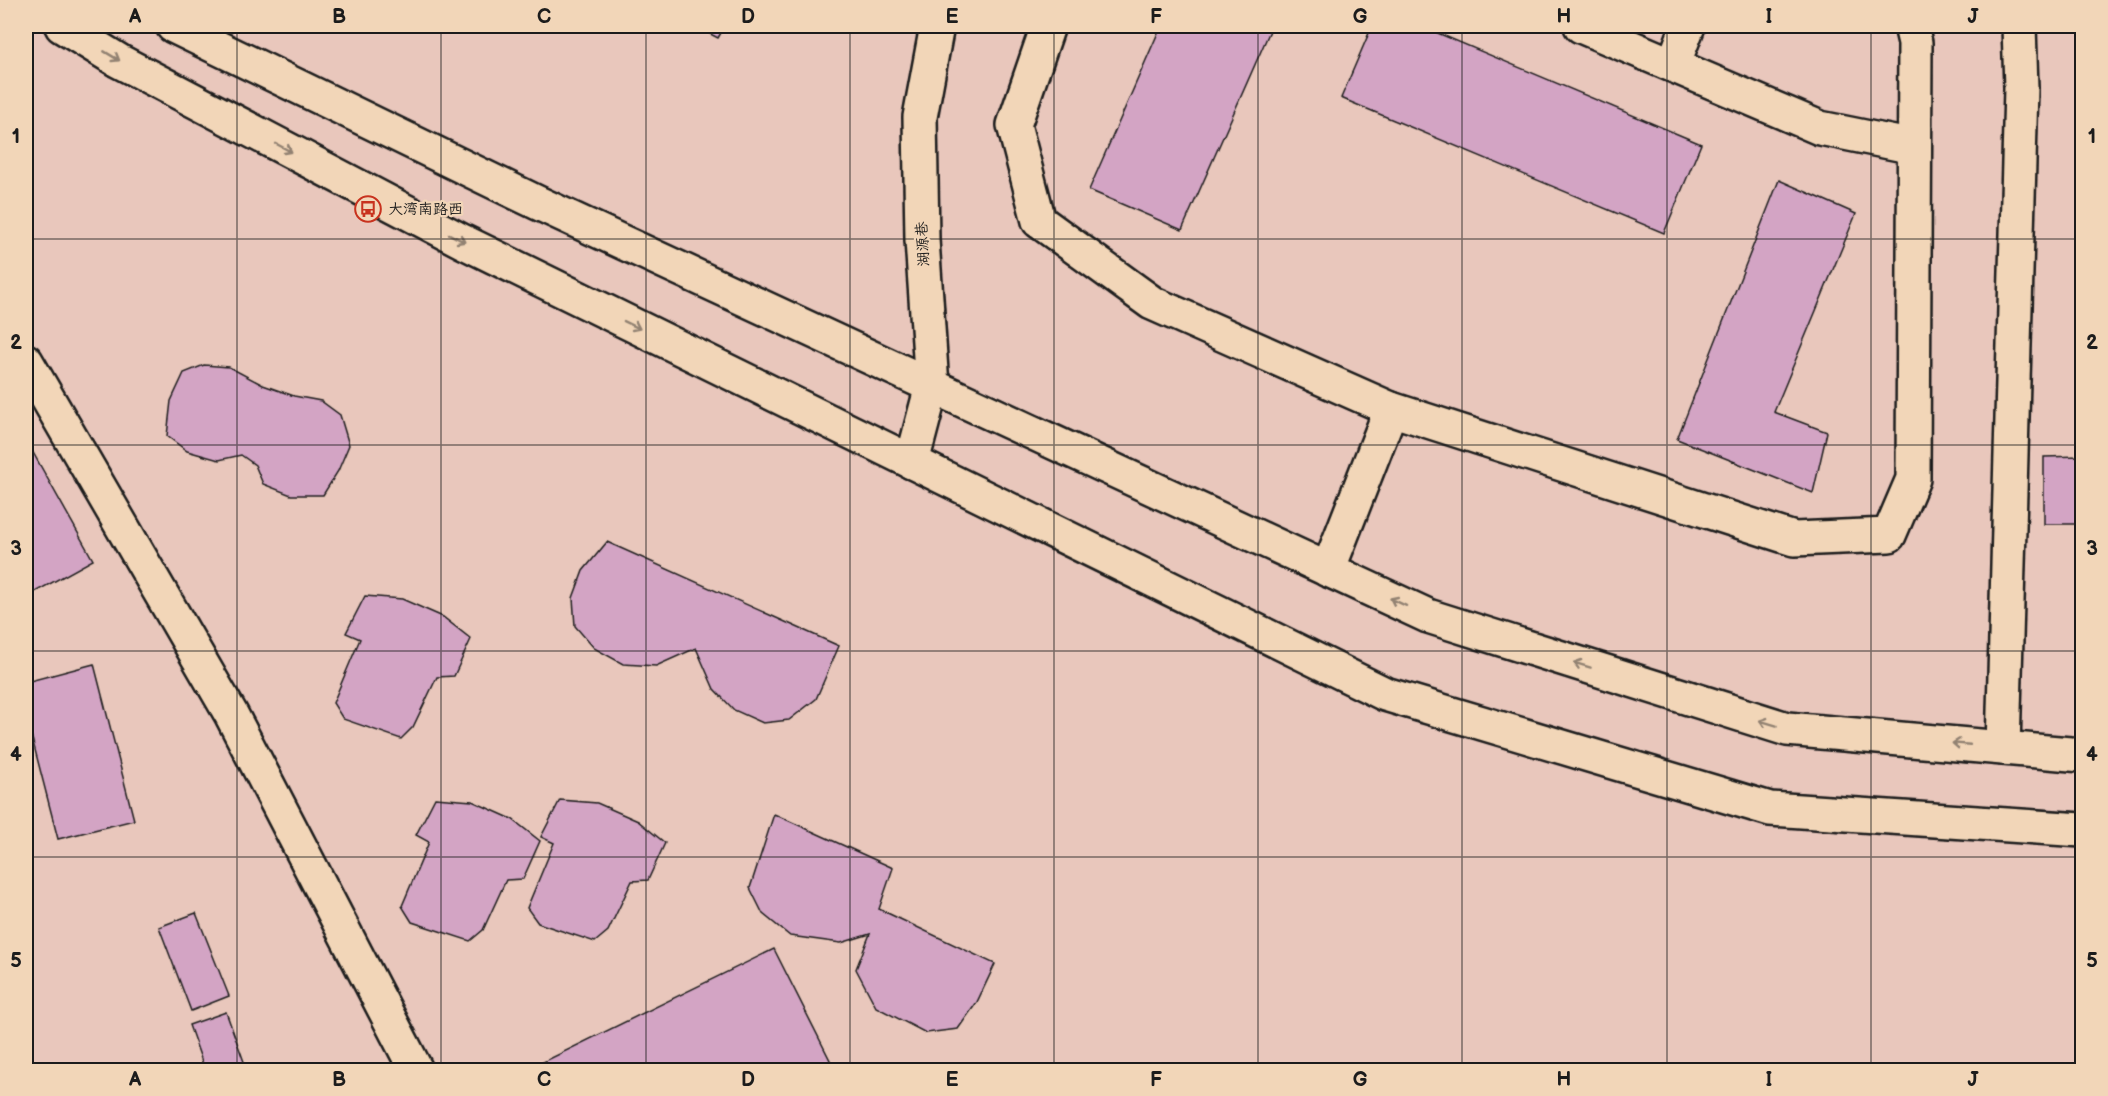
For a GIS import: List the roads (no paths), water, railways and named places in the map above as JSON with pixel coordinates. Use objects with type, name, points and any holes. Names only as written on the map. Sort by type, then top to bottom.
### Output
[{"type":"main road","points":[[62,26],[119,61],[462,241],[1385,694],[1770,809],[2082,830]]},
{"type":"main road","points":[[173,26],[538,204],[1428,616],[1787,729],[2082,755]]},
{"type":"main road","name":"湖源巷","points":[[912,462],[932,386],[922,240],[920,117],[937,26]]},
{"type":"main road","points":[[1047,26],[1014,125],[1039,221],[1152,303],[1391,409],[1794,539],[1889,535],[1913,479],[1915,44],[1911,26]]},
{"type":"main road","points":[[1581,26],[1820,128],[1914,147]]},
{"type":"main road","points":[[1673,65],[1688,26]]},
{"type":"main road","points":[[2003,748],[2021,88],[2019,26]]},
{"type":"main road","points":[[26,361],[231,714],[416,1071]]},
{"type":"main road","points":[[1328,570],[1391,409]]},
{"type":"place","name":"大湾南路西","points":[[368,209]]}]
